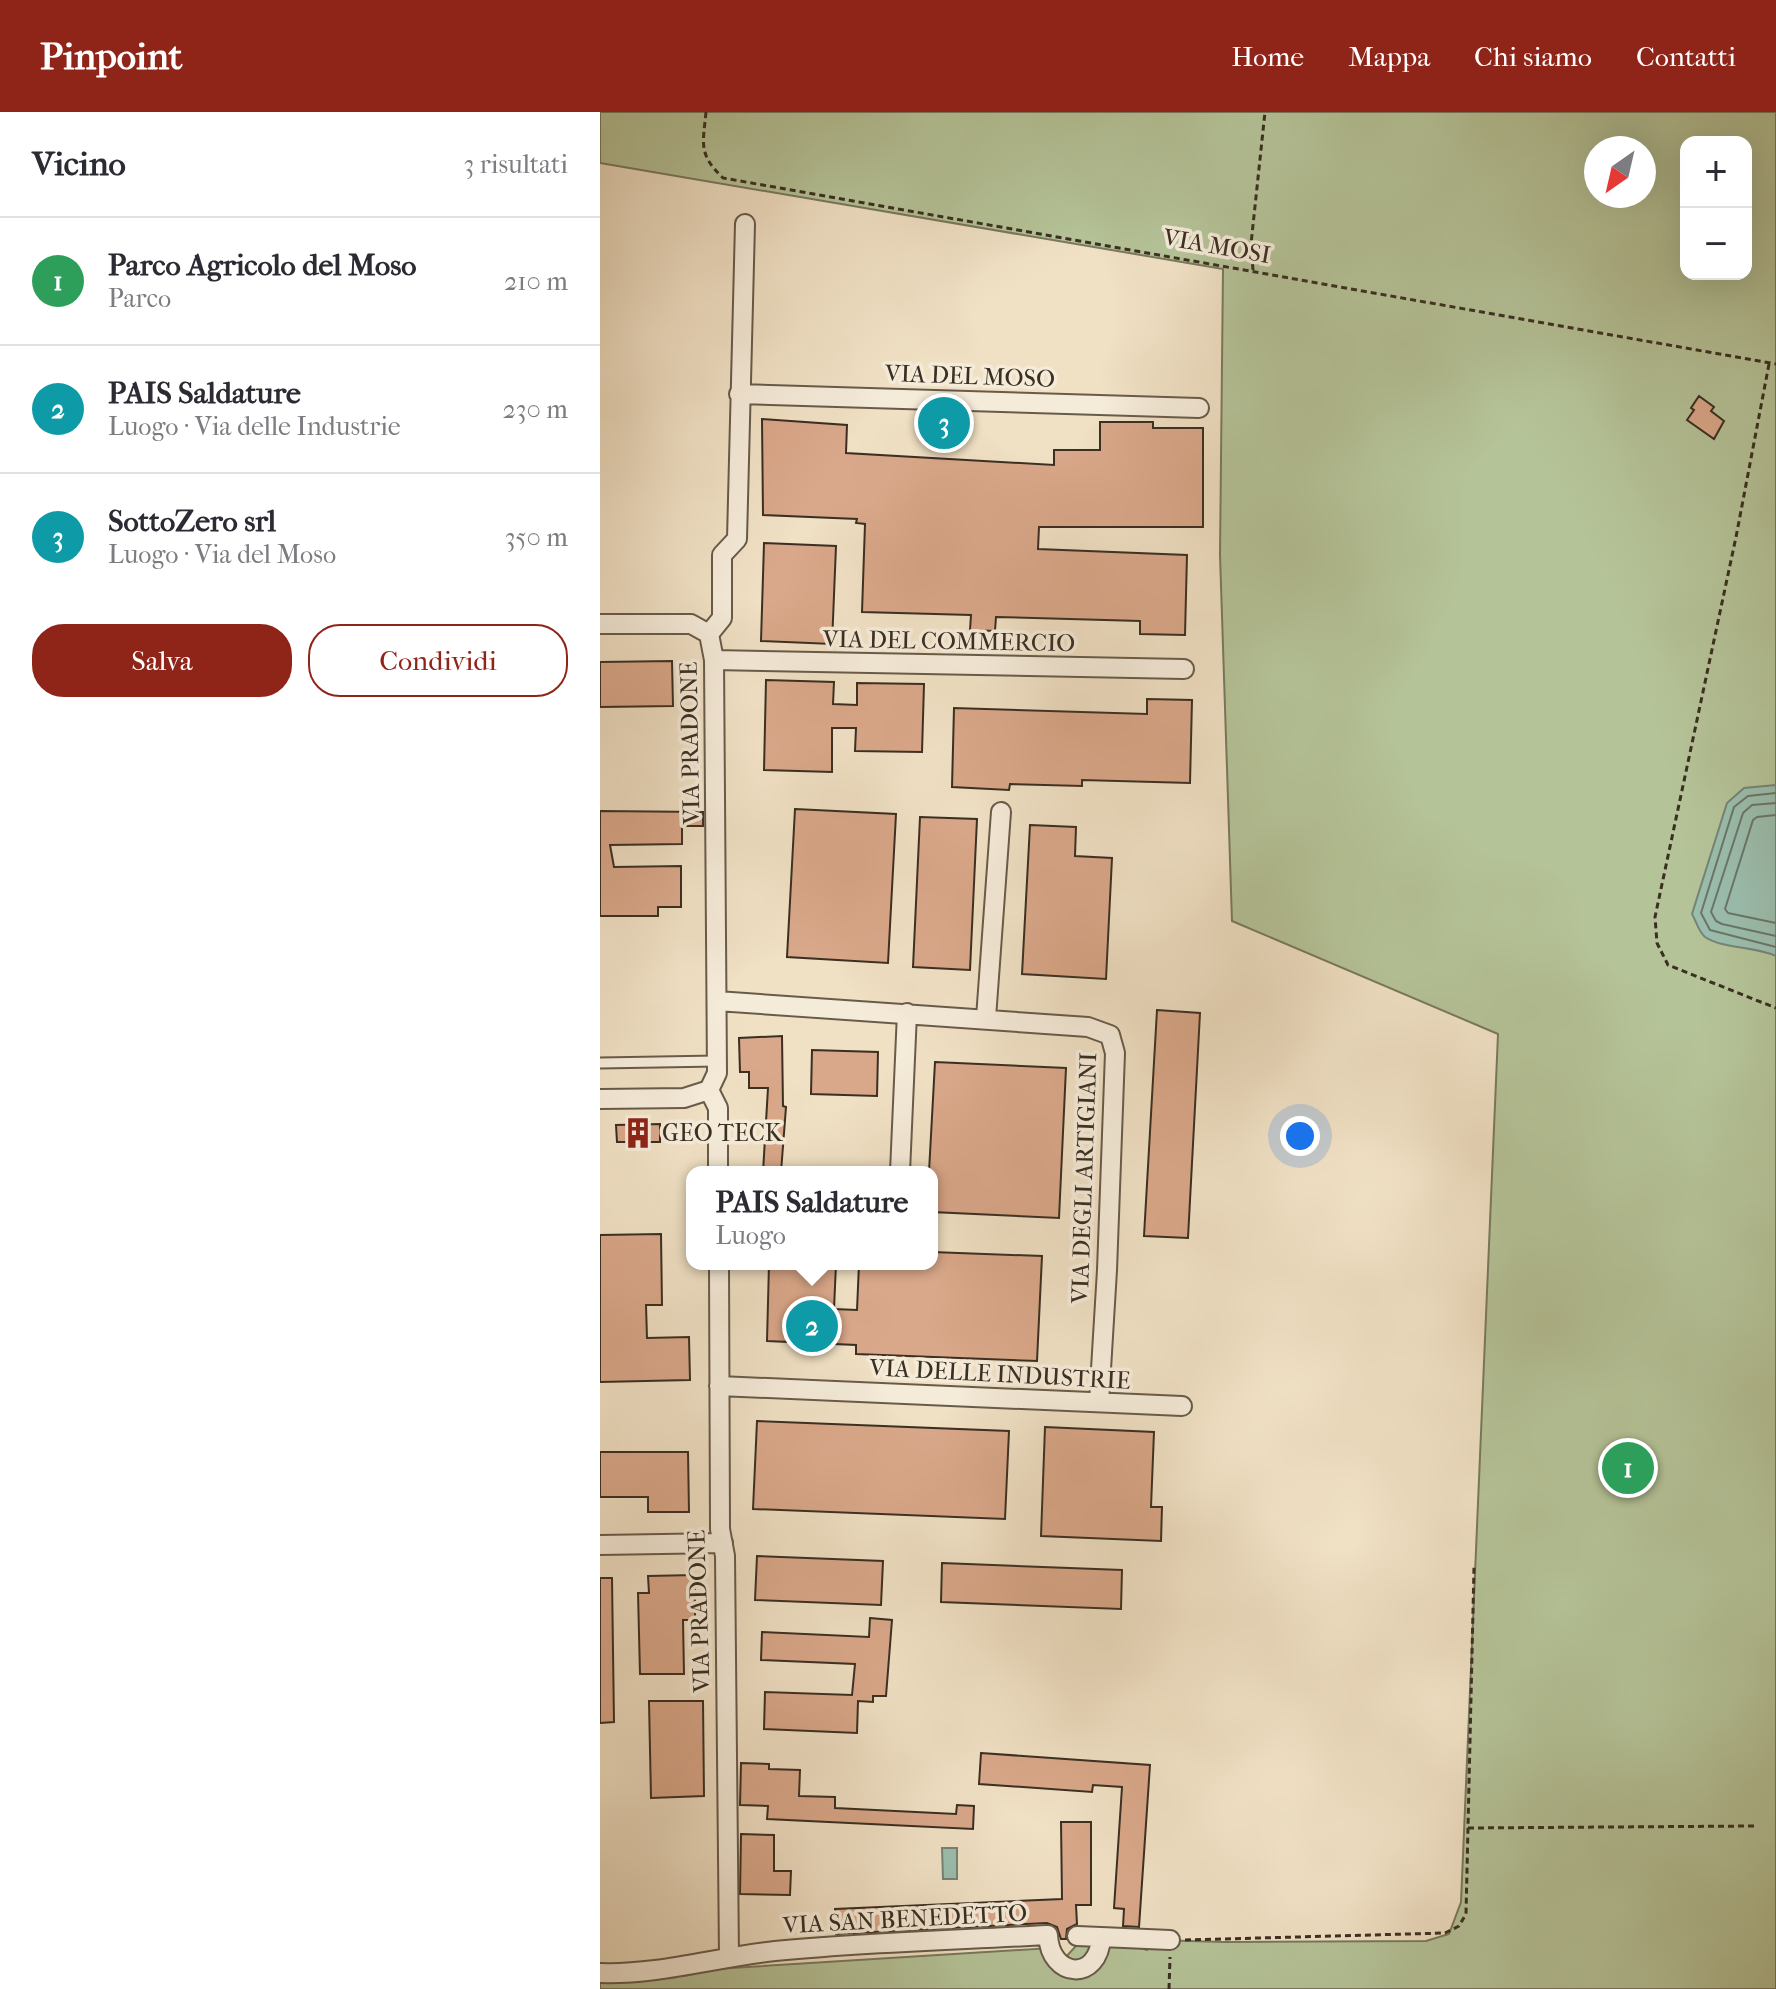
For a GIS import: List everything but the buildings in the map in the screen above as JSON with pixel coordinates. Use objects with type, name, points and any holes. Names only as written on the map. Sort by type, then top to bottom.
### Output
[{"type":"street","name":"VIA PRADONE","points":[[718,1166],[718,1108],[709,1090],[715,1083],[717,1061],[717,1001],[714,660],[709,634],[722,618],[722,555],[737,539],[745,224]]},
{"type":"street","name":"VIA DEL MOSO","points":[[739,394],[1199,408]]},
{"type":"street","points":[[600,624],[691,624],[709,634]]},
{"type":"street","name":"VIA DEL COMMERCIO","points":[[714,660],[1184,669]]},
{"type":"street","points":[[986,1018],[1001,812]]},
{"type":"street","name":"VIA DEGLI ARTIGIANI","points":[[717,1001],[986,1018],[1088,1027],[1110,1035],[1114,1044],[1107,1270],[1099,1402]]},
{"type":"street","points":[[900,1166],[907,1013]]},
{"type":"street","points":[[600,1099],[684,1098],[709,1090]]},
{"type":"street","name":"VIA PRADONE","points":[[719,1270],[720,1529],[723,1543],[729,1956]]},
{"type":"street","name":"VIA DELLE INDUSTRIE","points":[[719,1386],[1182,1406]]},
{"type":"street","points":[[600,1545],[723,1543]]},
{"type":"street","name":"VIA SAN BENEDETTO","points":[[600,1973],[675,1967],[729,1956],[792,1949],[1052,1935],[1048,1950],[1056,1962],[1070,1969],[1083,1969],[1094,1963],[1100,1951],[1101,1937]]},
{"type":"street","points":[[1077,1936],[1170,1940]]},
{"type":"lane","points":[[600,1063],[717,1061]]},
{"type":"path","name":"VIA MOSI","points":[[706,112],[703,145],[707,163],[723,178],[1776,364]]},
{"type":"path","points":[[1253,270],[1251,244],[1265,112]]},
{"type":"path","points":[[1769,364],[1736,537],[1655,917],[1657,943],[1668,965],[1776,1008]]},
{"type":"path","points":[[1169,1989],[1170,1940],[1445,1933],[1459,1926],[1466,1914],[1474,1567]]},
{"type":"path","points":[[1468,1828],[1754,1826]]},
{"type":"shaded area","points":[[600,112],[1776,112],[1776,1989],[600,1989],[600,1979],[683,1971],[1051,1948],[1063,1960],[1076,1946],[1121,1945],[1147,1950],[1155,1940],[1426,1941],[1449,1934],[1461,1902],[1498,1034],[1232,921],[1220,555],[1223,269],[600,163]]},
{"type":"water","points":[[1776,785],[1776,956],[1712,941],[1703,935],[1692,914],[1727,803],[1744,788]]},
{"type":"water","points":[[942,1848],[957,1848],[957,1879],[943,1879]]},
{"type":"place","name":"SottoZero srl","points":[[944,423]]},
{"type":"place","name":"GEO TECK","points":[[638,1133]]},
{"type":"place","name":"PAIS Saldature","points":[[812,1326]]},
{"type":"place","name":"Parco Agricolo del Moso","points":[[1628,1468]]}]
